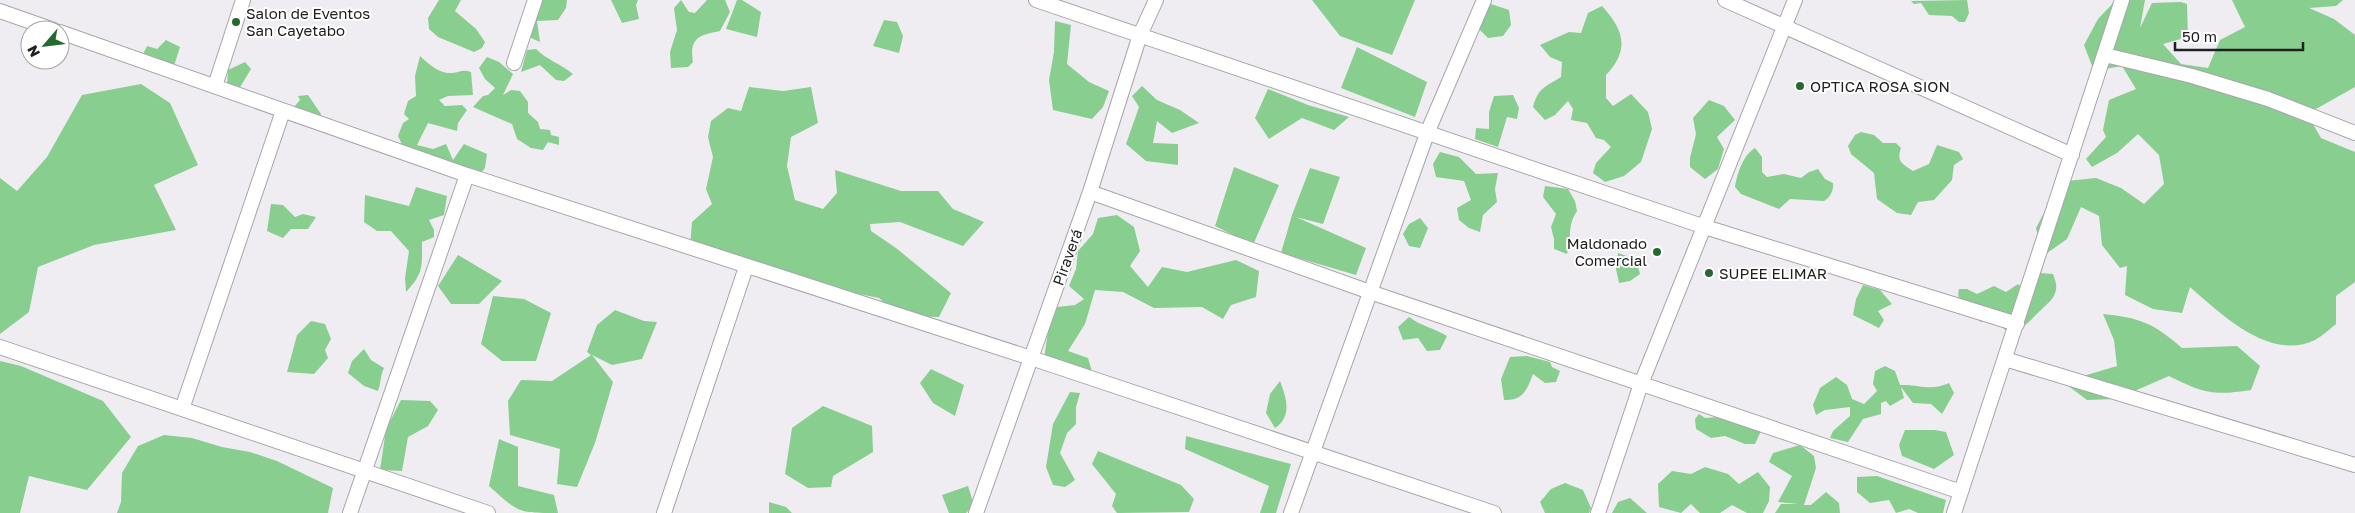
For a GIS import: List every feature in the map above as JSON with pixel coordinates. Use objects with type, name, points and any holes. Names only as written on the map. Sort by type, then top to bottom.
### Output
[{"type":"street","points":[[215,86],[243,0]]},
{"type":"street","points":[[514,63],[535,0]]},
{"type":"street","points":[[1036,0],[1428,131],[1705,227],[2017,324]]},
{"type":"street","name":"Piraverá","points":[[976,513],[1090,192],[1140,35],[1156,0]]},
{"type":"street","points":[[1291,513],[1428,131],[1484,0]]},
{"type":"street","points":[[1725,0],[2072,155]]},
{"type":"street","points":[[1598,513],[1641,384],[1795,0]]},
{"type":"street","points":[[1954,513],[2122,0]]},
{"type":"street","points":[[0,11],[26,20]]},
{"type":"street","points":[[70,35],[466,175],[1031,358],[1494,513]]},
{"type":"street","points":[[2104,55],[2192,76],[2268,99],[2355,133]]},
{"type":"street","points":[[182,409],[283,111]]},
{"type":"street","points":[[350,513],[466,175]]},
{"type":"street","points":[[1090,192],[1370,292],[1962,492]]},
{"type":"street","points":[[664,513],[746,267]]},
{"type":"street","points":[[0,347],[488,513]]},
{"type":"street","points":[[2005,359],[2355,465]]},
{"type":"green space","points":[[439,0],[461,0],[455,11],[476,29],[485,42],[482,48],[474,52],[438,37],[429,29],[428,18]]},
{"type":"green space","points":[[540,0],[567,0],[566,8],[558,20],[537,21],[540,42],[529,37]]},
{"type":"green space","points":[[611,0],[638,0],[636,5],[639,19],[622,23]]},
{"type":"green space","points":[[681,0],[689,12],[695,13],[707,0],[725,0],[730,12],[720,31],[706,34],[697,39],[693,48],[693,62],[688,67],[671,68],[670,52],[677,30],[674,8]]},
{"type":"green space","points":[[737,0],[742,0],[761,12],[757,37],[726,29]]},
{"type":"green space","points":[[1312,0],[1415,0],[1392,55],[1340,36]]},
{"type":"green space","points":[[1967,0],[1969,13],[1965,22],[1959,22],[1952,16],[1929,15],[1921,3],[1914,4],[1911,1]]},
{"type":"green space","points":[[2116,0],[2145,0],[2140,28],[2152,3],[2181,2],[2187,4],[2188,37],[2163,44],[2181,64],[2208,68],[2220,40],[2245,27],[2232,0],[2343,0],[2336,6],[2309,8],[2334,19],[2355,35],[2355,87],[2307,114],[2321,138],[2355,152],[2355,282],[2336,296],[2336,324],[2315,340],[2298,345],[2281,345],[2264,340],[2247,332],[2231,321],[2190,287],[2182,313],[2153,309],[2125,295],[2127,266],[2120,268],[2102,245],[2099,216],[2081,207],[2067,239],[2043,256],[2036,228],[2049,203],[2067,181],[2096,178],[2121,188],[2144,204],[2164,184],[2159,155],[2138,134],[2117,153],[2092,167],[2086,159],[2106,137],[2103,130],[2109,100],[2136,89],[2122,66],[2094,71],[2084,45],[2098,19]]},
{"type":"green space","points":[[1491,4],[1509,10],[1511,25],[1503,36],[1488,38],[1479,29],[1483,14]]},
{"type":"green space","points":[[1602,6],[1615,23],[1621,40],[1619,57],[1606,75],[1606,98],[1613,106],[1631,94],[1648,112],[1652,129],[1641,162],[1624,176],[1605,182],[1593,173],[1596,163],[1611,147],[1604,140],[1596,138],[1587,123],[1571,120],[1573,109],[1568,101],[1555,115],[1545,120],[1533,107],[1540,92],[1561,77],[1562,62],[1550,57],[1540,45],[1569,32],[1581,33],[1588,13]]},
{"type":"green space","points":[[884,20],[897,22],[903,36],[899,53],[873,46]]},
{"type":"green space","points":[[1055,21],[1071,25],[1067,64],[1089,82],[1109,91],[1103,107],[1092,119],[1053,110],[1049,80],[1054,52]]},
{"type":"green space","points":[[166,40],[180,47],[173,69],[141,58],[147,46],[157,49]]},
{"type":"green space","points":[[1357,47],[1427,82],[1415,117],[1341,88]]},
{"type":"green space","points":[[536,49],[573,74],[564,81],[556,80],[540,65],[521,72],[527,50]]},
{"type":"green space","points":[[420,56],[434,68],[443,72],[471,72],[473,95],[448,96],[439,100],[445,106],[462,105],[467,110],[458,123],[457,131],[428,123],[417,145],[433,149],[446,144],[453,160],[464,144],[487,154],[485,168],[479,175],[405,151],[398,136],[403,123],[409,119],[404,114],[408,101],[416,96],[415,76]]},
{"type":"green space","points":[[487,57],[499,62],[513,74],[503,95],[511,90],[520,91],[528,102],[528,113],[538,122],[540,129],[550,130],[551,135],[559,137],[559,145],[548,142],[543,150],[531,148],[517,139],[512,124],[473,107],[483,96],[488,95],[495,88],[485,79],[479,68]]},
{"type":"green space","points":[[245,62],[251,69],[239,89],[227,86],[228,70]]},
{"type":"green space","points":[[141,84],[170,103],[198,165],[154,185],[176,230],[94,245],[38,267],[29,312],[0,334],[0,178],[17,191],[47,157],[82,95]]},
{"type":"green space","points":[[1142,86],[1157,100],[1180,110],[1199,123],[1172,133],[1157,121],[1153,143],[1178,144],[1178,165],[1146,161],[1126,144],[1139,107],[1132,96]]},
{"type":"green space","points":[[749,87],[783,91],[811,87],[818,123],[791,137],[787,166],[795,200],[823,209],[837,193],[835,170],[901,191],[938,191],[953,209],[984,222],[963,246],[900,222],[870,224],[871,231],[896,248],[951,293],[939,317],[899,316],[879,298],[800,282],[690,247],[692,222],[712,204],[706,189],[713,157],[708,137],[711,121],[728,108],[741,111]]},
{"type":"green space","points":[[1268,89],[1308,105],[1349,117],[1334,130],[1302,118],[1269,139],[1255,118]]},
{"type":"green space","points":[[308,95],[321,114],[316,122],[294,107],[300,100],[298,96]]},
{"type":"green space","points":[[1513,95],[1519,108],[1517,119],[1507,117],[1498,147],[1475,139],[1476,128],[1489,129],[1489,112],[1494,96]]},
{"type":"green space","points":[[1709,100],[1724,106],[1735,120],[1717,137],[1724,149],[1718,169],[1705,179],[1690,167],[1690,158],[1696,134],[1693,118]]},
{"type":"green space","points":[[1861,132],[1874,135],[1883,143],[1896,143],[1901,148],[1899,157],[1901,162],[1913,171],[1929,164],[1937,145],[1959,152],[1963,159],[1954,165],[1952,180],[1934,200],[1918,202],[1911,215],[1897,213],[1877,199],[1874,173],[1851,154],[1848,146],[1855,135]]},
{"type":"green space","points":[[1755,148],[1762,157],[1762,172],[1767,177],[1784,174],[1801,178],[1809,172],[1818,169],[1825,179],[1833,183],[1830,196],[1824,201],[1790,199],[1779,209],[1741,194],[1735,187],[1737,176],[1747,155]]},
{"type":"green space","points":[[1440,152],[1459,157],[1476,174],[1498,173],[1495,189],[1497,202],[1483,215],[1480,232],[1469,228],[1459,220],[1457,208],[1471,200],[1464,181],[1436,177],[1433,164]]},
{"type":"green space","points":[[1234,167],[1279,185],[1253,245],[1215,226]]},
{"type":"green space","points":[[1310,168],[1340,177],[1323,224],[1296,217],[1366,248],[1356,275],[1281,253],[1292,215]]},
{"type":"green space","points":[[1545,186],[1568,189],[1575,201],[1577,211],[1572,222],[1567,254],[1554,249],[1551,227],[1556,214],[1543,197]]},
{"type":"green space","points":[[416,187],[447,196],[444,215],[429,220],[434,230],[434,237],[422,242],[421,269],[416,280],[406,292],[405,278],[409,251],[391,231],[377,231],[364,222],[365,195],[409,206]]},
{"type":"green space","points":[[271,204],[283,205],[295,217],[303,214],[316,217],[308,229],[291,229],[283,238],[267,231]]},
{"type":"green space","points":[[1117,215],[1134,227],[1140,251],[1130,266],[1148,287],[1162,267],[1187,272],[1236,260],[1259,271],[1256,297],[1231,305],[1223,319],[1202,307],[1154,308],[1123,292],[1095,290],[1085,324],[1068,351],[1088,358],[1093,375],[1044,359],[1048,331],[1057,307],[1075,305],[1084,299],[1069,286],[1076,269],[1078,251],[1093,234],[1098,218]]},
{"type":"green space","points":[[1420,218],[1428,228],[1420,248],[1409,246],[1403,234],[1409,224]]},
{"type":"green space","points":[[1618,253],[1636,259],[1640,274],[1630,281],[1619,283],[1616,269]]},
{"type":"green space","points":[[458,255],[502,281],[479,304],[451,304],[438,286]]},
{"type":"green space","points":[[2040,273],[2053,274],[2056,284],[2055,293],[2051,301],[2019,328],[2005,330],[1995,319],[1981,322],[1964,308],[1959,300],[1959,289],[1967,289],[1977,294],[1994,286],[2006,292],[2018,284],[2028,292]]},
{"type":"green space","points":[[1863,285],[1880,290],[1892,304],[1878,311],[1884,320],[1879,328],[1853,315],[1856,299]]},
{"type":"green space","points":[[493,296],[524,299],[551,313],[536,361],[502,361],[481,344]]},
{"type":"green space","points":[[615,310],[644,321],[657,322],[642,359],[612,365],[592,355],[613,382],[595,443],[577,487],[557,484],[560,449],[510,435],[508,401],[521,380],[552,381],[591,355],[587,352],[597,325]]},
{"type":"green space","points":[[2103,314],[2127,317],[2146,323],[2182,348],[2237,346],[2260,366],[2251,390],[2227,393],[2208,392],[2169,376],[2116,399],[2087,400],[2063,382],[2117,366],[2114,340]]},
{"type":"green space","points":[[1409,317],[1447,336],[1440,350],[1427,351],[1418,338],[1403,340],[1398,327]]},
{"type":"green space","points":[[311,321],[325,324],[331,339],[325,350],[328,358],[314,374],[287,372],[297,335]]},
{"type":"green space","points":[[364,349],[371,360],[384,368],[378,391],[364,386],[348,373],[352,361]]},
{"type":"green space","points":[[1527,356],[1550,362],[1552,367],[1560,371],[1556,382],[1545,383],[1533,374],[1529,385],[1520,396],[1516,399],[1504,400],[1501,379],[1510,357]]},
{"type":"green space","points":[[0,361],[21,366],[103,401],[131,437],[87,490],[29,476],[20,513],[0,513]]},
{"type":"green space","points":[[1885,366],[1895,371],[1900,385],[1936,387],[1949,383],[1954,393],[1942,414],[1931,404],[1913,403],[1901,387],[1904,398],[1890,406],[1886,401],[1881,403],[1881,414],[1863,419],[1848,442],[1830,438],[1833,431],[1850,416],[1850,407],[1825,410],[1816,415],[1813,405],[1820,388],[1836,377],[1847,385],[1852,399],[1864,404],[1877,391],[1873,384],[1875,371]]},
{"type":"green space","points":[[931,369],[964,385],[955,416],[933,403],[920,383]]},
{"type":"green space","points":[[1280,381],[1286,400],[1286,412],[1281,423],[1275,428],[1266,413],[1270,394]]},
{"type":"green space","points":[[1070,392],[1080,393],[1076,407],[1076,424],[1067,433],[1060,453],[1075,480],[1065,487],[1053,485],[1046,467],[1053,424]]},
{"type":"green space","points":[[401,400],[430,401],[438,410],[428,426],[408,437],[402,471],[380,470],[386,429]]},
{"type":"green space","points":[[823,406],[872,426],[873,452],[833,476],[831,487],[808,488],[785,474],[792,428]]},
{"type":"green space","points":[[1699,414],[1705,418],[1718,417],[1761,431],[1755,444],[1745,444],[1725,436],[1711,438],[1696,429],[1695,419]]},
{"type":"green space","points":[[1905,430],[1946,432],[1954,455],[1934,469],[1902,456],[1899,445]]},
{"type":"green space","points":[[164,435],[192,438],[222,447],[250,452],[277,461],[333,488],[328,513],[117,513],[121,502],[122,473],[138,446]]},
{"type":"green space","points":[[1186,436],[1291,464],[1276,513],[1260,513],[1269,486],[1185,449]]},
{"type":"green space","points":[[499,439],[518,447],[518,486],[554,495],[558,513],[535,513],[520,510],[507,502],[489,486]]},
{"type":"green space","points":[[1800,445],[1814,456],[1816,468],[1804,505],[1811,505],[1826,492],[1839,503],[1840,513],[1775,513],[1781,504],[1798,504],[1778,502],[1792,476],[1769,462],[1773,453]]},
{"type":"green space","points":[[1098,451],[1181,485],[1194,499],[1189,512],[1117,513],[1112,506],[1116,494],[1092,464]]},
{"type":"green space","points":[[1705,467],[1728,474],[1739,484],[1758,472],[1770,487],[1769,501],[1763,513],[1747,513],[1732,505],[1720,513],[1700,513],[1691,504],[1681,513],[1659,507],[1658,484],[1672,471],[1691,474]]},
{"type":"green space","points":[[1877,476],[1946,500],[1943,513],[1918,513],[1909,509],[1896,513],[1889,500],[1870,503],[1857,492],[1857,477]]},
{"type":"green space","points":[[1565,483],[1583,490],[1591,508],[1589,513],[1545,513],[1540,502],[1551,489]]},
{"type":"green space","points":[[968,486],[974,505],[966,513],[949,513],[942,495]]},
{"type":"green space","points":[[1630,498],[1647,513],[1612,513],[1618,502]]},
{"type":"green space","points":[[769,502],[786,507],[792,513],[769,513]]},
{"type":"place","name":"Salon de Eventos San Cayetabo","points":[[236,22]]},
{"type":"place","name":"OPTICA ROSA SION","points":[[1800,86]]},
{"type":"place","name":"Maldonado Comercial","points":[[1657,252]]},
{"type":"place","name":"SUPEE ELIMAR","points":[[1709,273]]}]
